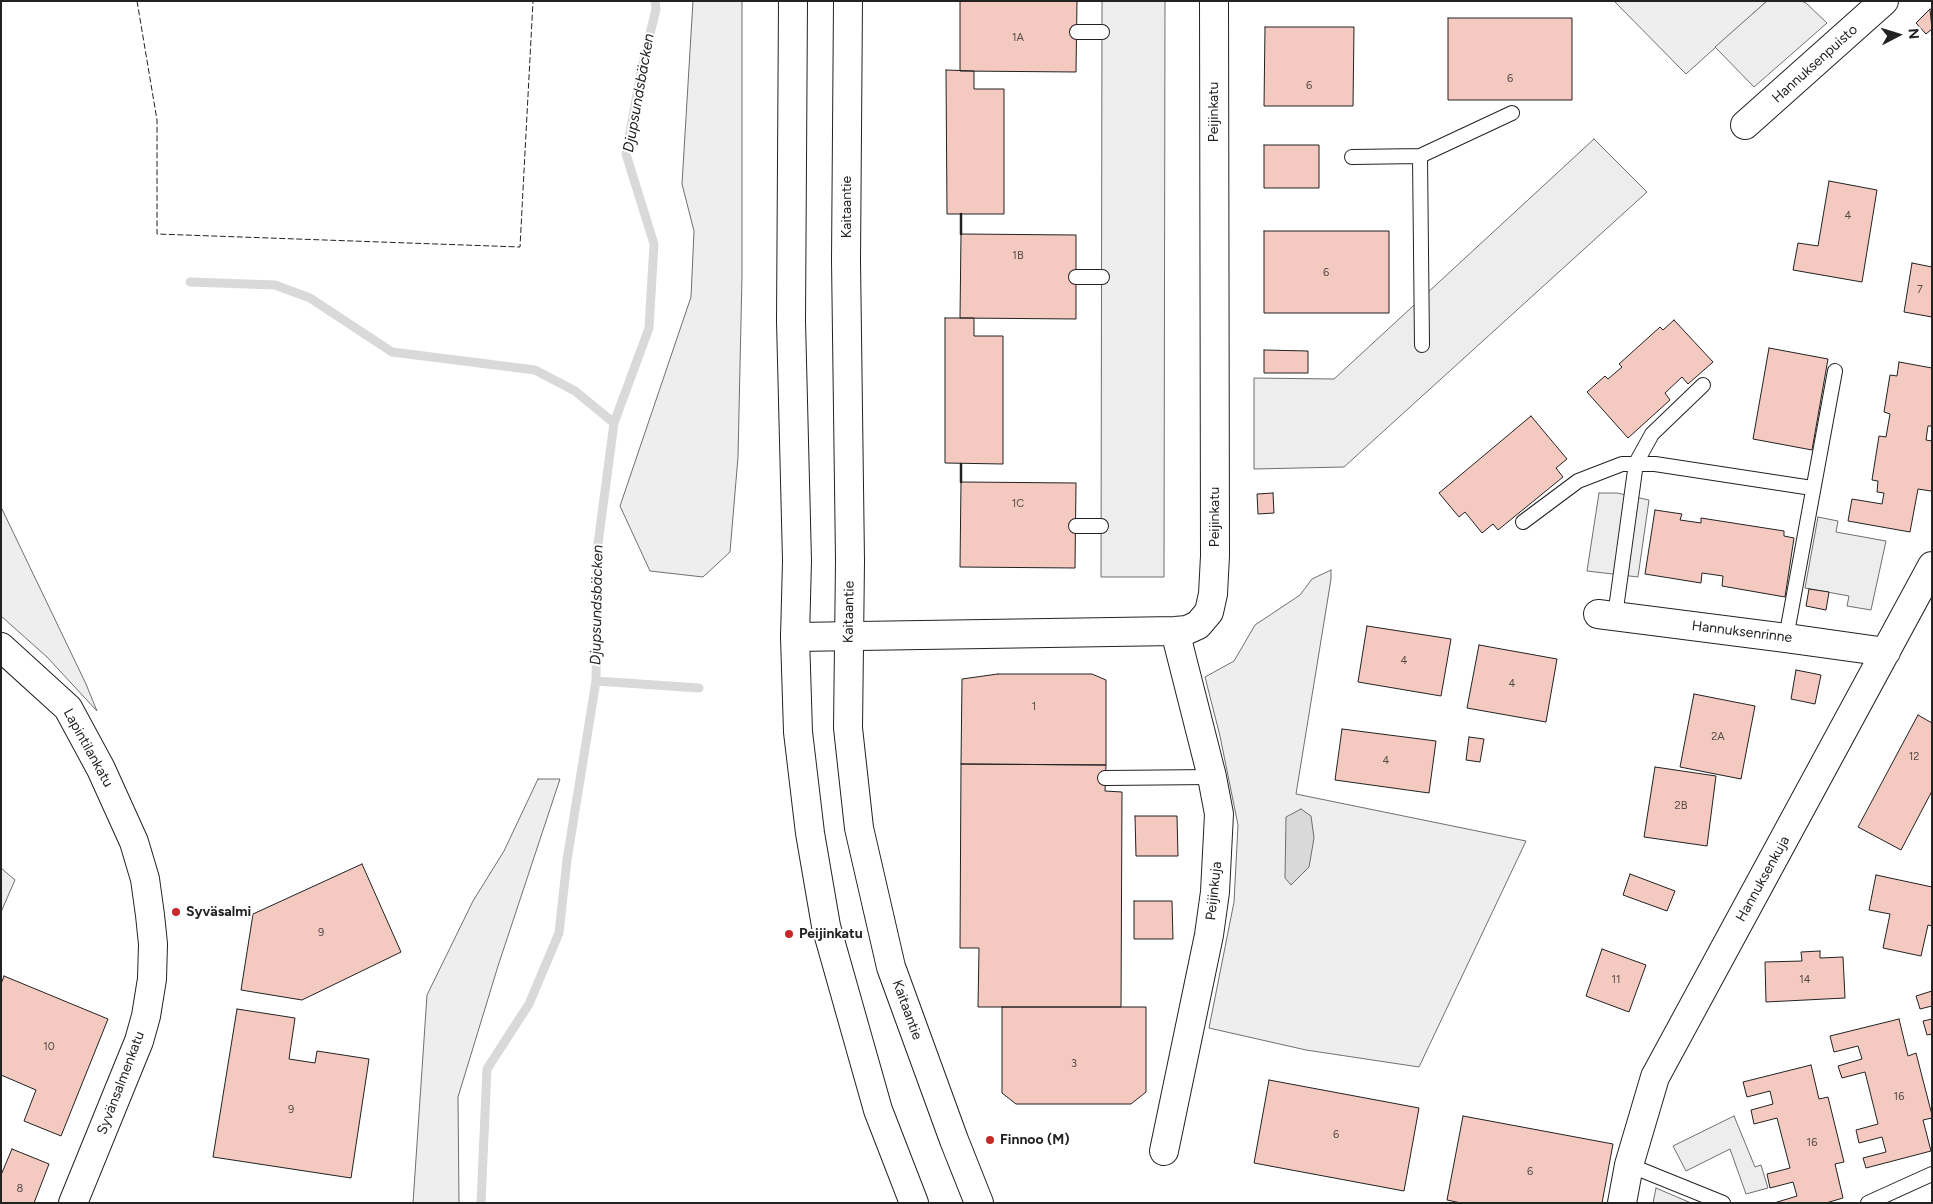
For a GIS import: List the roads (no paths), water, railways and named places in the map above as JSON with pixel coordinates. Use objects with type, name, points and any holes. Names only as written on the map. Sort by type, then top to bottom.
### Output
[{"type":"street","points":[[793,1],[791,321],[797,561],[795,637],[798,732],[810,833],[826,926],[878,1110],[914,1203]]},
{"type":"street","name":"Kaitaantie","points":[[848,1],[846,260],[850,561],[848,728],[859,828],[891,967],[979,1203]]},
{"type":"street","name":"Peijinkatu","points":[[795,637],[1176,631],[1187,630],[1198,625],[1209,612],[1213,594],[1215,539],[1214,1]]},
{"type":"street","name":"Hannuksenpuisto","points":[[1745,125],[1884,1]]},
{"type":"street","name":"Hannuksenkuja","points":[[1622,1203],[1629,1165],[1655,1076],[1932,566]]},
{"type":"street","name":"Hannuksenrinne","points":[[1606,615],[1886,652]]},
{"type":"street","name":"Peijinkuja","points":[[1164,1150],[1204,964],[1215,892],[1219,814],[1212,777],[1176,631]]},
{"type":"street","name":"Lapintilankatu","points":[[1,647],[68,708],[101,769],[134,842]]},
{"type":"street","name":"Syvänsalmenkatu","points":[[73,1203],[139,1041],[146,1016],[152,979],[152,944],[145,879],[134,842]]},
{"type":"lane","points":[[1077,32],[1102,32]]},
{"type":"lane","points":[[1352,157],[1420,156],[1512,113]]},
{"type":"lane","points":[[1420,156],[1422,345]]},
{"type":"lane","points":[[1076,277],[1102,277]]},
{"type":"lane","points":[[1786,638],[1812,488],[1835,371]]},
{"type":"lane","points":[[1606,615],[1636,463],[1652,434],[1703,385]]},
{"type":"lane","points":[[1523,522],[1578,481],[1622,464],[1655,464],[1812,488]]},
{"type":"lane","points":[[1076,526],[1102,526]]},
{"type":"lane","points":[[1105,778],[1212,777]]},
{"type":"lane","points":[[1629,1165],[1723,1203]]},
{"type":"lane","points":[[1868,1203],[1932,1174]]},
{"type":"waterway","name":"Djupsundsbäcken","points":[[481,1203],[487,1069],[529,1004],[559,933],[567,860],[596,681],[598,544],[614,423],[649,328],[654,244],[626,154],[642,67],[656,9],[655,1]]},
{"type":"waterway","points":[[190,282],[275,285],[310,298],[392,352],[535,370],[575,391],[614,423]]},
{"type":"waterway","points":[[596,681],[699,688]]},
{"type":"place","name":"Syväsalmi","points":[[176,912]]},
{"type":"place","name":"Peijinkatu","points":[[789,934]]},
{"type":"place","name":"Finnoo (M)","points":[[990,1140]]}]
